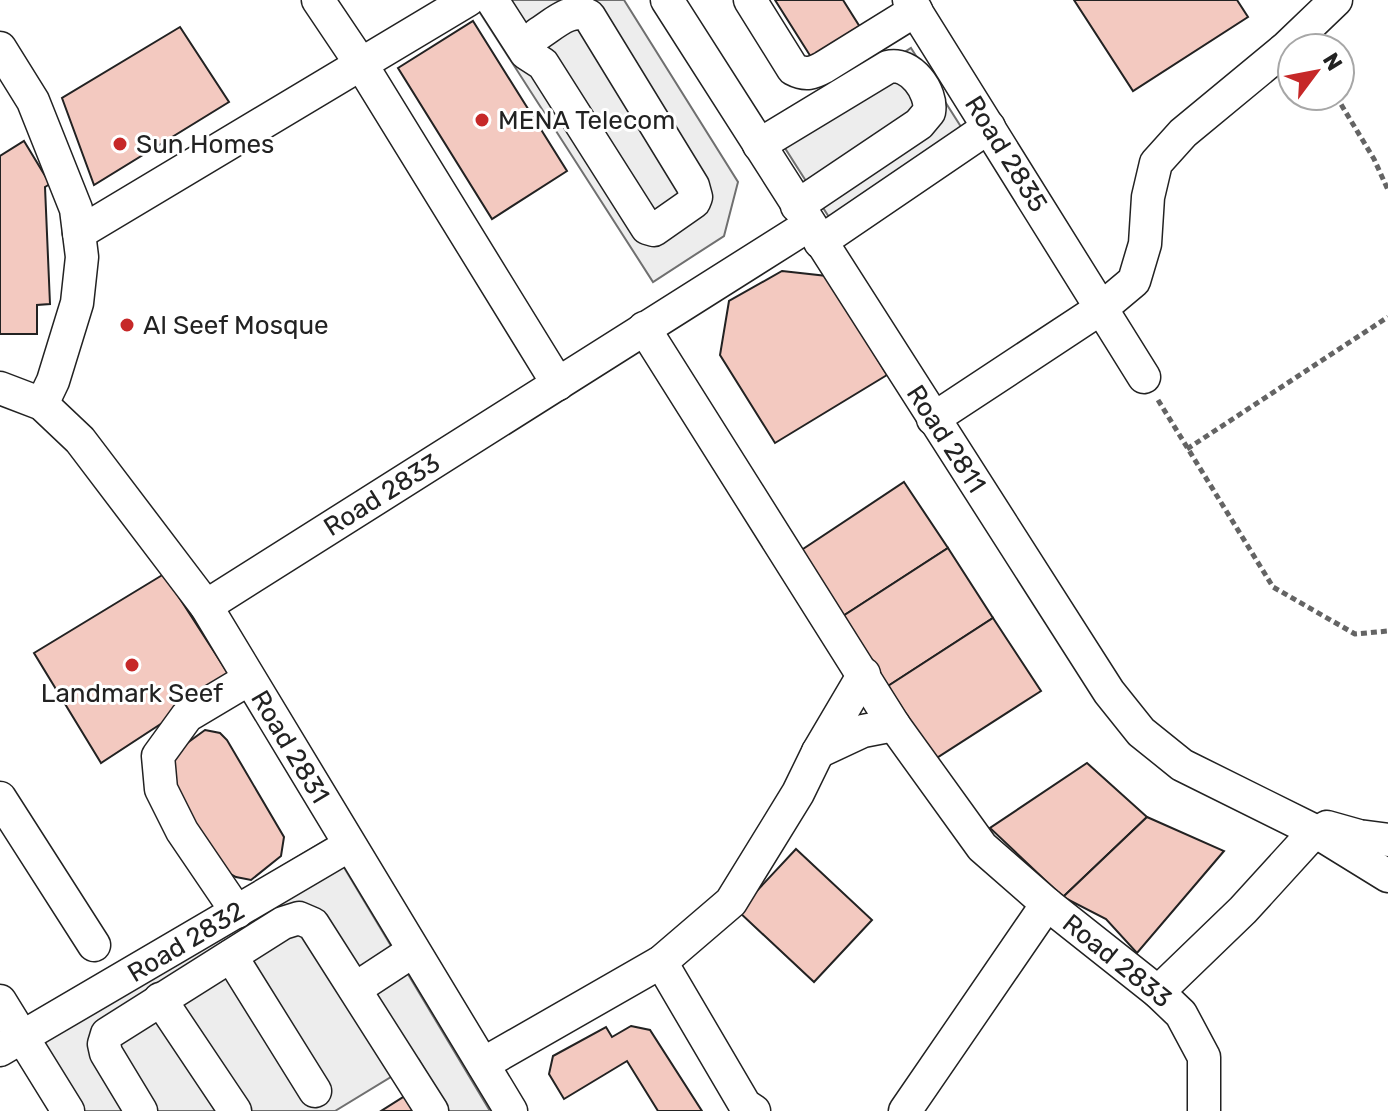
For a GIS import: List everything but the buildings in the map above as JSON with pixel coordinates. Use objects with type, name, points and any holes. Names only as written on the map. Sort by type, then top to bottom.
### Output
[{"type":"street","points":[[318,0],[361,64],[558,384]]},
{"type":"street","points":[[79,233],[468,0]]},
{"type":"street","points":[[492,0],[526,53],[540,49],[574,12],[589,16],[693,186],[694,202],[654,230],[647,228],[540,49],[517,0]]},
{"type":"street","name":"Road 2811","points":[[667,0],[1109,692],[1141,732],[1182,765],[1315,831],[1388,876]]},
{"type":"street","points":[[750,0],[793,69],[801,74],[811,74],[824,67],[913,5]]},
{"type":"street","points":[[933,419],[1103,307],[1134,281],[1145,244],[1148,197],[1156,163],[1183,133],[1287,47],[1336,0]]},
{"type":"street","name":"Road 2835","points":[[913,5],[1144,377]]},
{"type":"street","points":[[0,48],[33,101],[76,209],[82,257],[77,303],[53,381],[42,404]]},
{"type":"street","points":[[759,145],[888,67],[906,67],[929,99],[929,112],[919,124],[808,224]]},
{"type":"street","points":[[808,224],[989,127]]},
{"type":"street","name":"Road 2833","points":[[206,606],[808,224]]},
{"type":"street","name":"Road 2833","points":[[644,328],[894,725],[982,847],[1181,1014],[1204,1057],[1204,1111]]},
{"type":"street","name":"Road 2831","points":[[0,388],[42,404],[80,440],[206,606],[348,846],[511,1111]]},
{"type":"street","points":[[483,1064],[661,962],[731,902],[798,793],[864,674]]},
{"type":"street","points":[[237,912],[182,831],[161,789],[158,756],[187,716],[249,679]]},
{"type":"street","points":[[818,752],[863,731],[894,725]]},
{"type":"street","points":[[0,798],[94,945]]},
{"type":"street","name":"Road 2811","points":[[1285,815],[1359,836],[1388,840]]},
{"type":"street","points":[[1158,992],[1243,910],[1315,831]]},
{"type":"street","name":"Road 2832","points":[[11,1043],[348,846]]},
{"type":"street","name":"Road 2833","points":[[905,1111],[1047,904]]},
{"type":"street","points":[[141,1111],[111,1062],[104,1044],[107,1034],[290,919],[307,919],[432,1111]]},
{"type":"street","points":[[355,989],[413,951]]},
{"type":"street","points":[[231,956],[315,1091]]},
{"type":"street","points":[[661,962],[745,1105],[754,1111]]},
{"type":"street","points":[[160,999],[235,1111]]},
{"type":"street","points":[[0,1001],[11,1043],[68,1111]]},
{"type":"path","points":[[1346,112],[1374,159],[1388,190]]},
{"type":"path","points":[[1187,449],[1388,317]]},
{"type":"path","points":[[1144,377],[1273,587],[1355,634],[1388,631]]},
{"type":"shaded area","points":[[489,0],[624,0],[738,182],[724,236],[653,282],[477,8]]},
{"type":"shaded area","points":[[911,48],[970,141],[836,228],[776,134]]},
{"type":"shaded area","points":[[327,839],[490,1111],[449,1111],[419,1060],[335,1111],[79,1111],[23,1022]]},
{"type":"place","name":"MENA Telecom","points":[[482,120]]},
{"type":"place","name":"Sun Homes","points":[[120,144]]},
{"type":"place","name":"Al Seef Mosque","points":[[127,325]]},
{"type":"place","name":"Landmark Seef","points":[[132,665]]}]
